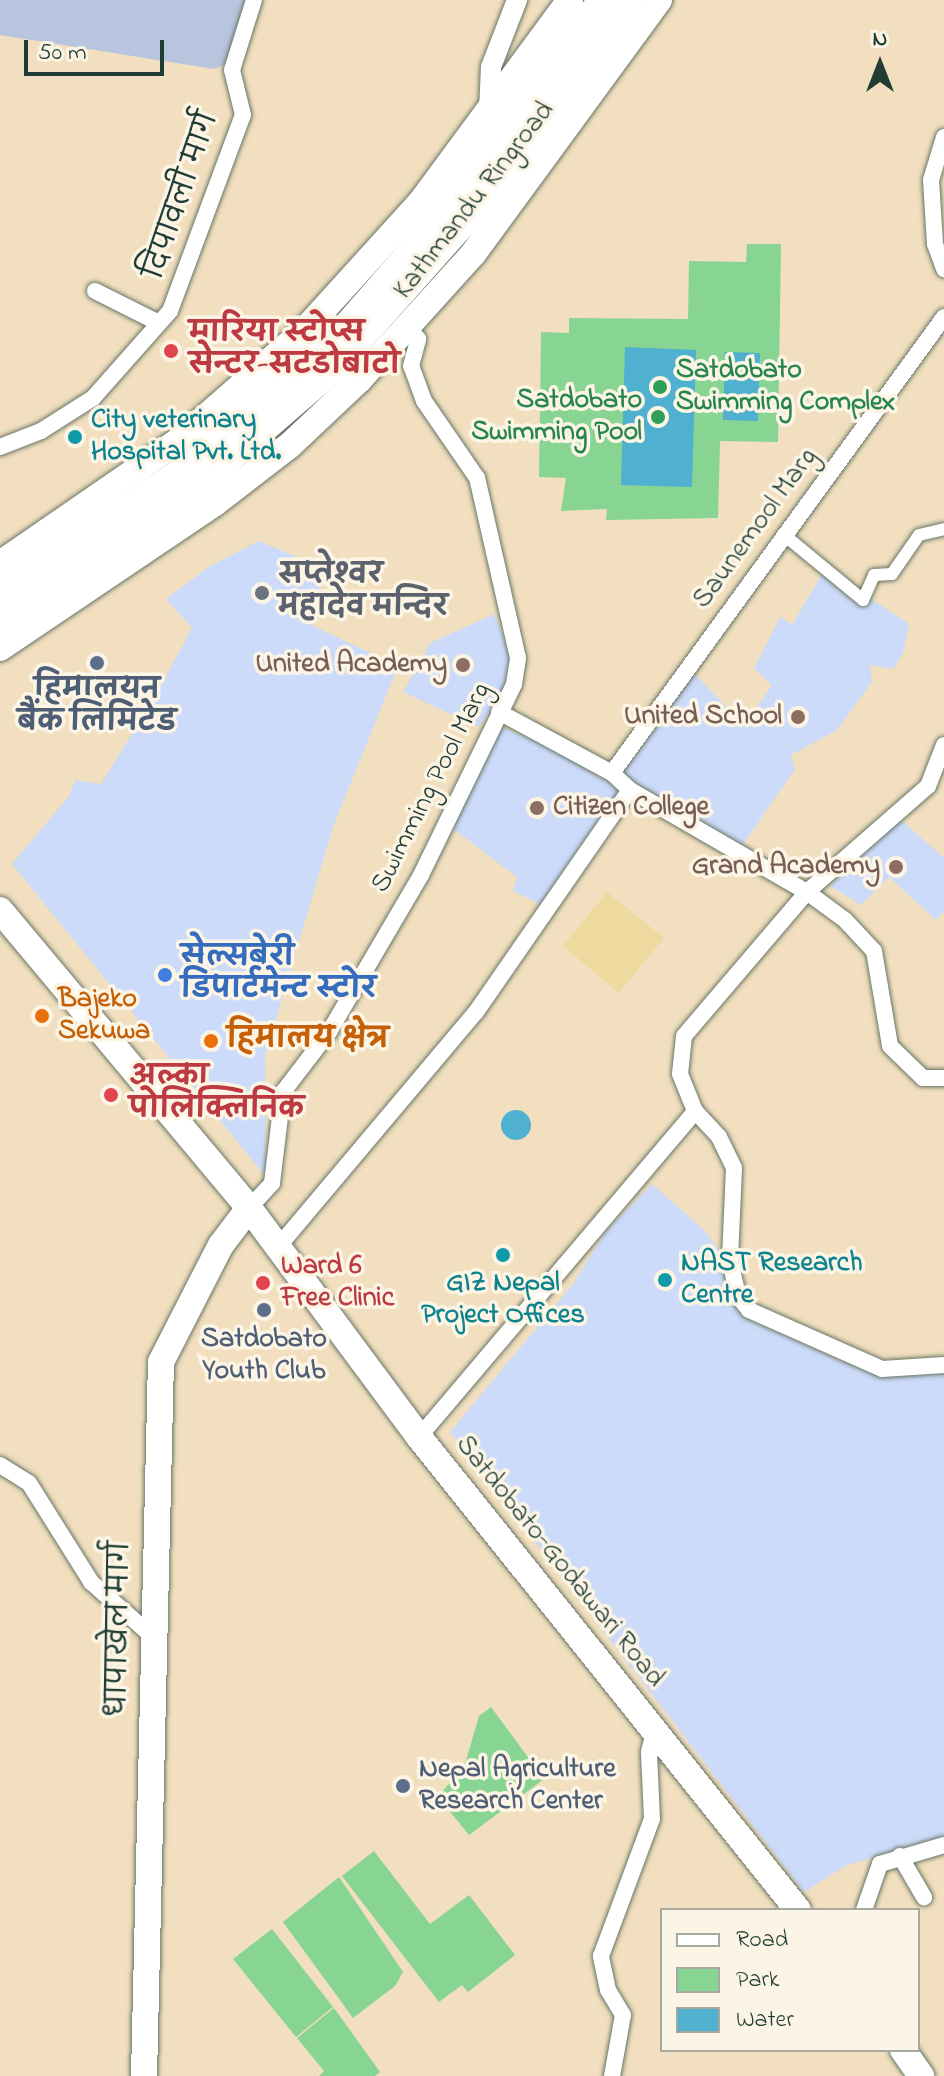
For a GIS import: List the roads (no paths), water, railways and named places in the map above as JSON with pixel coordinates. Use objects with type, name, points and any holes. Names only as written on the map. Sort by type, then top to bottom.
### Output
[{"type":"highway","name":"Kathmandu Ringroad","points":[[0,594],[184,470],[340,334],[430,231],[602,0]]},
{"type":"highway","name":"Kathmandu Ringroad","points":[[0,619],[204,480],[335,367],[468,217],[629,0]]},
{"type":"main road","points":[[0,564],[145,465],[254,379],[390,239],[489,113],[570,0]]},
{"type":"main road","points":[[0,648],[264,466],[409,328],[494,227],[659,0]]},
{"type":"main road","name":"Satdobato-Godawari Road","points":[[0,910],[249,1208],[419,1437],[796,1908]]},
{"type":"main road","name":"धापाखेल मार्ग","points":[[144,2076],[152,1636],[161,1362],[221,1245],[249,1208]]},
{"type":"main road","points":[[904,2052],[921,2076]]},
{"type":"street","name":"दिपावली मार्ग","points":[[0,447],[41,431],[93,398],[157,322],[170,311],[189,267],[243,115],[232,70],[254,0]]},
{"type":"street","points":[[489,113],[491,67],[517,0]]},
{"type":"street","points":[[944,137],[931,180],[935,244],[944,269]]},
{"type":"street","points":[[95,291],[157,322]]},
{"type":"street","name":"Saunemool Marg","points":[[612,773],[783,534],[944,317]]},
{"type":"street","name":"Swimming Pool Marg","points":[[249,1208],[272,1183],[283,1092],[329,1032],[421,875],[514,684],[518,658],[477,478],[424,401],[411,366],[418,339],[409,328]]},
{"type":"street","points":[[783,534],[863,600],[874,575],[892,574],[919,535],[944,529]]},
{"type":"street","points":[[499,712],[612,773],[630,790],[807,892],[874,951],[890,1046],[923,1078],[944,1078]]},
{"type":"street","points":[[944,745],[928,786],[807,892],[684,1036],[680,1074],[695,1111],[719,1137],[734,1168],[730,1261],[738,1296],[749,1310],[882,1369],[944,1365]]},
{"type":"street","points":[[278,1247],[476,1012],[630,790]]},
{"type":"street","points":[[419,1437],[695,1111]]},
{"type":"street","points":[[0,1465],[29,1483],[91,1582],[152,1636]]},
{"type":"street","points":[[612,2076],[623,2015],[608,1990],[601,1956],[652,1819],[649,1752],[654,1732]]},
{"type":"street","points":[[865,1908],[880,1864],[944,1845]]},
{"type":"street","points":[[900,1856],[924,1897]]},
{"type":"water","name":"Satdobato Swimming Pool","points":[[625,347],[696,350],[692,487],[621,485]]},
{"type":"water","points":[[725,352],[760,353],[758,421],[723,420]]},
{"type":"water","points":[[516,1110],[527,1114],[531,1125],[527,1136],[516,1140],[505,1136],[501,1125],[505,1114]]},
{"type":"place","name":"मारिया स्टोप्स सेन्टर-सटडोबाटो","points":[[171,351]]},
{"type":"place","name":"Satdobato Swimming Complex","points":[[660,387]]},
{"type":"place","name":"Satdobato Swimming Pool","points":[[658,417]]},
{"type":"place","name":"City veterinary Hospital Pvt. Ltd.","points":[[75,437]]},
{"type":"place","name":"सप्तेश्वर महादेव मन्दिर","points":[[262,593]]},
{"type":"place","name":"हिमालयन बैंक लिमिटेड","points":[[97,663]]},
{"type":"place","name":"United Academy","points":[[463,665]]},
{"type":"place","name":"United School","points":[[798,717]]},
{"type":"place","name":"Citizen College","points":[[537,808]]},
{"type":"place","name":"Grand Academy","points":[[896,867]]},
{"type":"place","name":"सेल्सबेरी डिपार्टमेन्ट स्टोर","points":[[165,975]]},
{"type":"place","name":"Bajeko Sekuwa","points":[[42,1016]]},
{"type":"place","name":"हिमालय क्षेत्र","points":[[211,1041]]},
{"type":"place","name":"अल्का पोलिक्लिनिक","points":[[111,1095]]},
{"type":"place","name":"GIZ Nepal Project Offices","points":[[503,1255]]},
{"type":"place","name":"NAST Research Centre","points":[[665,1280]]},
{"type":"place","name":"Ward 6 Free Clinic","points":[[263,1283]]},
{"type":"place","name":"Satdobato Youth Club","points":[[264,1310]]},
{"type":"place","name":"Nepal Agriculture Research Center","points":[[403,1786]]}]
